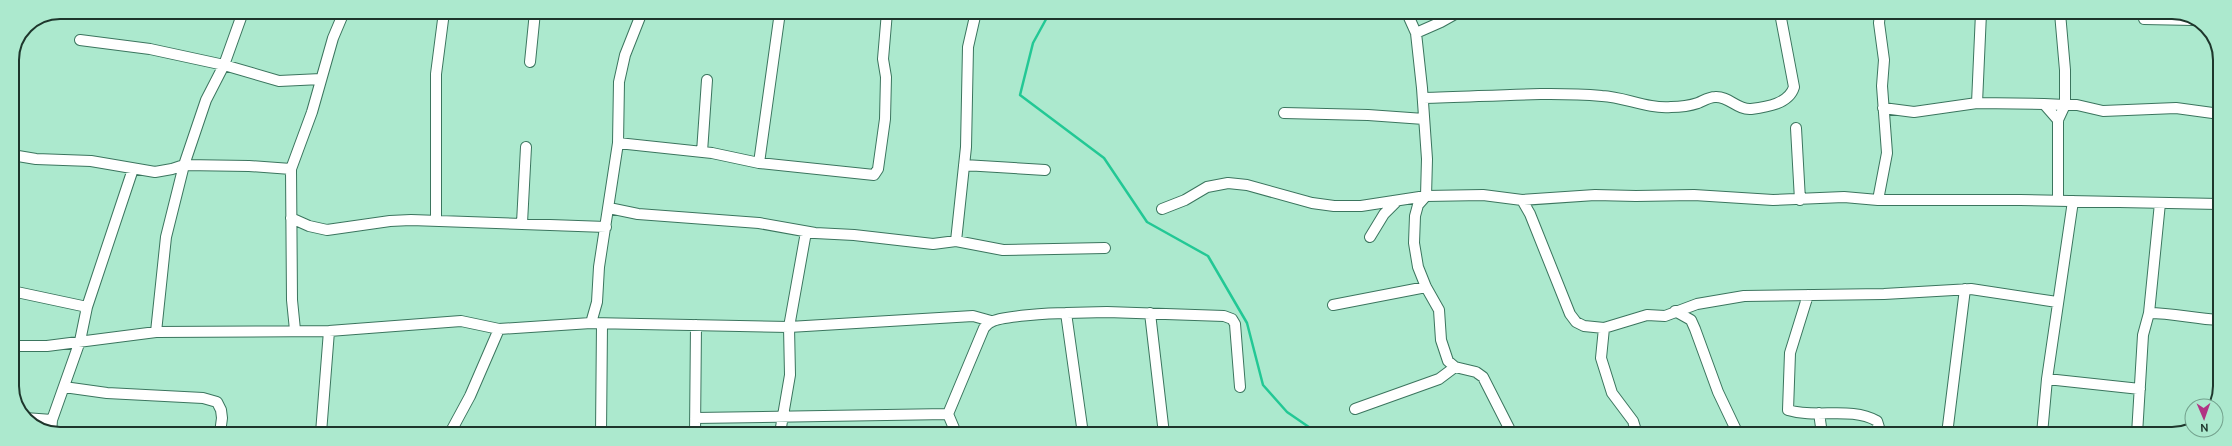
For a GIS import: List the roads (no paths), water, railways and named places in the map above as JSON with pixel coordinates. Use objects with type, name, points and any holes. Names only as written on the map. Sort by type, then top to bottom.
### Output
[{"type":"street","points":[[156,332],[166,237],[184,165],[206,100],[224,65],[240,19]]},
{"type":"street","points":[[295,330],[292,300],[291,169],[322,79],[333,38],[341,19]]},
{"type":"street","points":[[436,220],[436,74],[443,19]]},
{"type":"street","points":[[530,62],[534,19]]},
{"type":"street","points":[[591,324],[597,302],[599,267],[618,143],[619,82],[625,55],[639,19]]},
{"type":"street","points":[[759,163],[779,19]]},
{"type":"street","points":[[618,143],[702,152],[759,163],[874,175],[878,169],[885,120],[886,77],[883,59],[886,19]]},
{"type":"street","points":[[956,242],[964,165],[968,47],[974,19]]},
{"type":"street","points":[[1410,19],[1416,33],[1423,98],[1427,159],[1426,196],[1418,205],[1415,216],[1414,243],[1418,268],[1438,310],[1441,340],[1448,361],[1455,367],[1476,372],[1483,377],[1508,427]]},
{"type":"street","points":[[1416,33],[1446,19]]},
{"type":"street","points":[[1423,98],[1603,96],[1655,107],[1670,108],[1689,105],[1712,97],[1720,96],[1741,108],[1750,109],[1772,105],[1783,101],[1794,87],[1781,19]]},
{"type":"street","points":[[1878,200],[1887,153],[1887,130],[1883,108],[1884,60],[1879,19]]},
{"type":"street","points":[[1977,103],[1981,19]]},
{"type":"street","points":[[2058,201],[2058,120],[2065,105],[2065,70],[2061,19]]},
{"type":"street","points":[[2144,19],[2177,20]]},
{"type":"street","points":[[80,40],[150,49],[224,65],[279,81],[322,79]]},
{"type":"street","points":[[702,152],[707,80]]},
{"type":"street","points":[[298,81],[317,94]]},
{"type":"street","points":[[1883,108],[1914,112],[1977,103],[2044,104],[2077,105],[2102,111],[2176,108],[2213,113]]},
{"type":"street","points":[[2044,104],[2058,120]]},
{"type":"street","points":[[1284,113],[1368,115],[1424,119]]},
{"type":"street","points":[[1796,128],[1800,200]]},
{"type":"street","points":[[522,223],[526,147]]},
{"type":"street","points":[[19,156],[36,159],[91,161],[155,172],[184,165],[249,166],[291,169]]},
{"type":"street","points":[[964,165],[1045,170]]},
{"type":"street","points":[[52,426],[52,420],[80,341],[87,306],[133,169]]},
{"type":"street","points":[[1162,209],[1185,200],[1207,188],[1228,183],[1247,185],[1312,203],[1334,206],[1362,206],[1396,202],[1426,196],[1483,195],[1522,200],[1595,195],[1694,195],[1800,200],[1844,197],[1878,200],[2073,201],[2213,204]]},
{"type":"street","points":[[1522,200],[1530,214],[1570,314],[1576,322],[1584,326],[1604,328],[1647,315],[1665,316],[1697,304],[1716,302],[1739,296],[1884,294],[1965,289],[1987,290],[2057,302]]},
{"type":"street","points":[[2043,427],[2047,378],[2057,302],[2073,201]]},
{"type":"street","points":[[1370,237],[1384,214],[1396,202]]},
{"type":"street","points":[[2137,427],[2143,335],[2149,313],[2160,203]]},
{"type":"street","points":[[609,208],[638,214],[759,223],[806,232],[933,244],[956,242],[1003,250],[1105,248]]},
{"type":"street","points":[[291,218],[309,226],[327,230],[390,220],[436,220],[606,227]]},
{"type":"street","points":[[781,427],[790,375],[789,326],[806,232]]},
{"type":"street","points":[[1333,305],[1426,287]]},
{"type":"street","points":[[1948,427],[1965,289]]},
{"type":"street","points":[[19,292],[87,306]]},
{"type":"street","points":[[1808,295],[1790,353],[1786,405],[1788,410],[1792,412],[1865,414],[1877,421],[1879,427]]},
{"type":"street","points":[[1675,311],[1691,320],[1718,392],[1735,427]]},
{"type":"street","points":[[1066,313],[1082,427]]},
{"type":"street","points":[[953,427],[948,414],[984,328],[991,322],[1001,318],[1066,313],[1150,313],[1224,316],[1232,319],[1235,324],[1240,387]]},
{"type":"street","points":[[1150,313],[1163,427]]},
{"type":"street","points":[[2149,313],[2169,313],[2196,319],[2213,320]]},
{"type":"street","points":[[19,346],[47,346],[156,332],[329,331],[461,321],[499,329],[591,324],[789,326],[974,316],[991,322]]},
{"type":"street","points":[[601,427],[602,324]]},
{"type":"street","points":[[695,427],[696,325]]},
{"type":"street","points":[[1604,328],[1601,358],[1607,372],[1612,393],[1633,421],[1635,427]]},
{"type":"street","points":[[453,427],[470,396],[499,329]]},
{"type":"street","points":[[321,427],[329,331]]},
{"type":"street","points":[[1355,409],[1439,379],[1455,367]]},
{"type":"street","points":[[2047,378],[2140,389]]},
{"type":"street","points":[[64,387],[107,393],[203,398],[216,402],[221,410],[220,427]]},
{"type":"street","points":[[1819,413],[1821,427]]},
{"type":"street","points":[[695,418],[948,414]]},
{"type":"street","points":[[35,419],[52,420]]},
{"type":"waterway","points":[[1046,19],[1033,43],[1020,95],[1104,158],[1147,222],[1208,256],[1247,323],[1263,385],[1287,412],[1309,427]]}]
